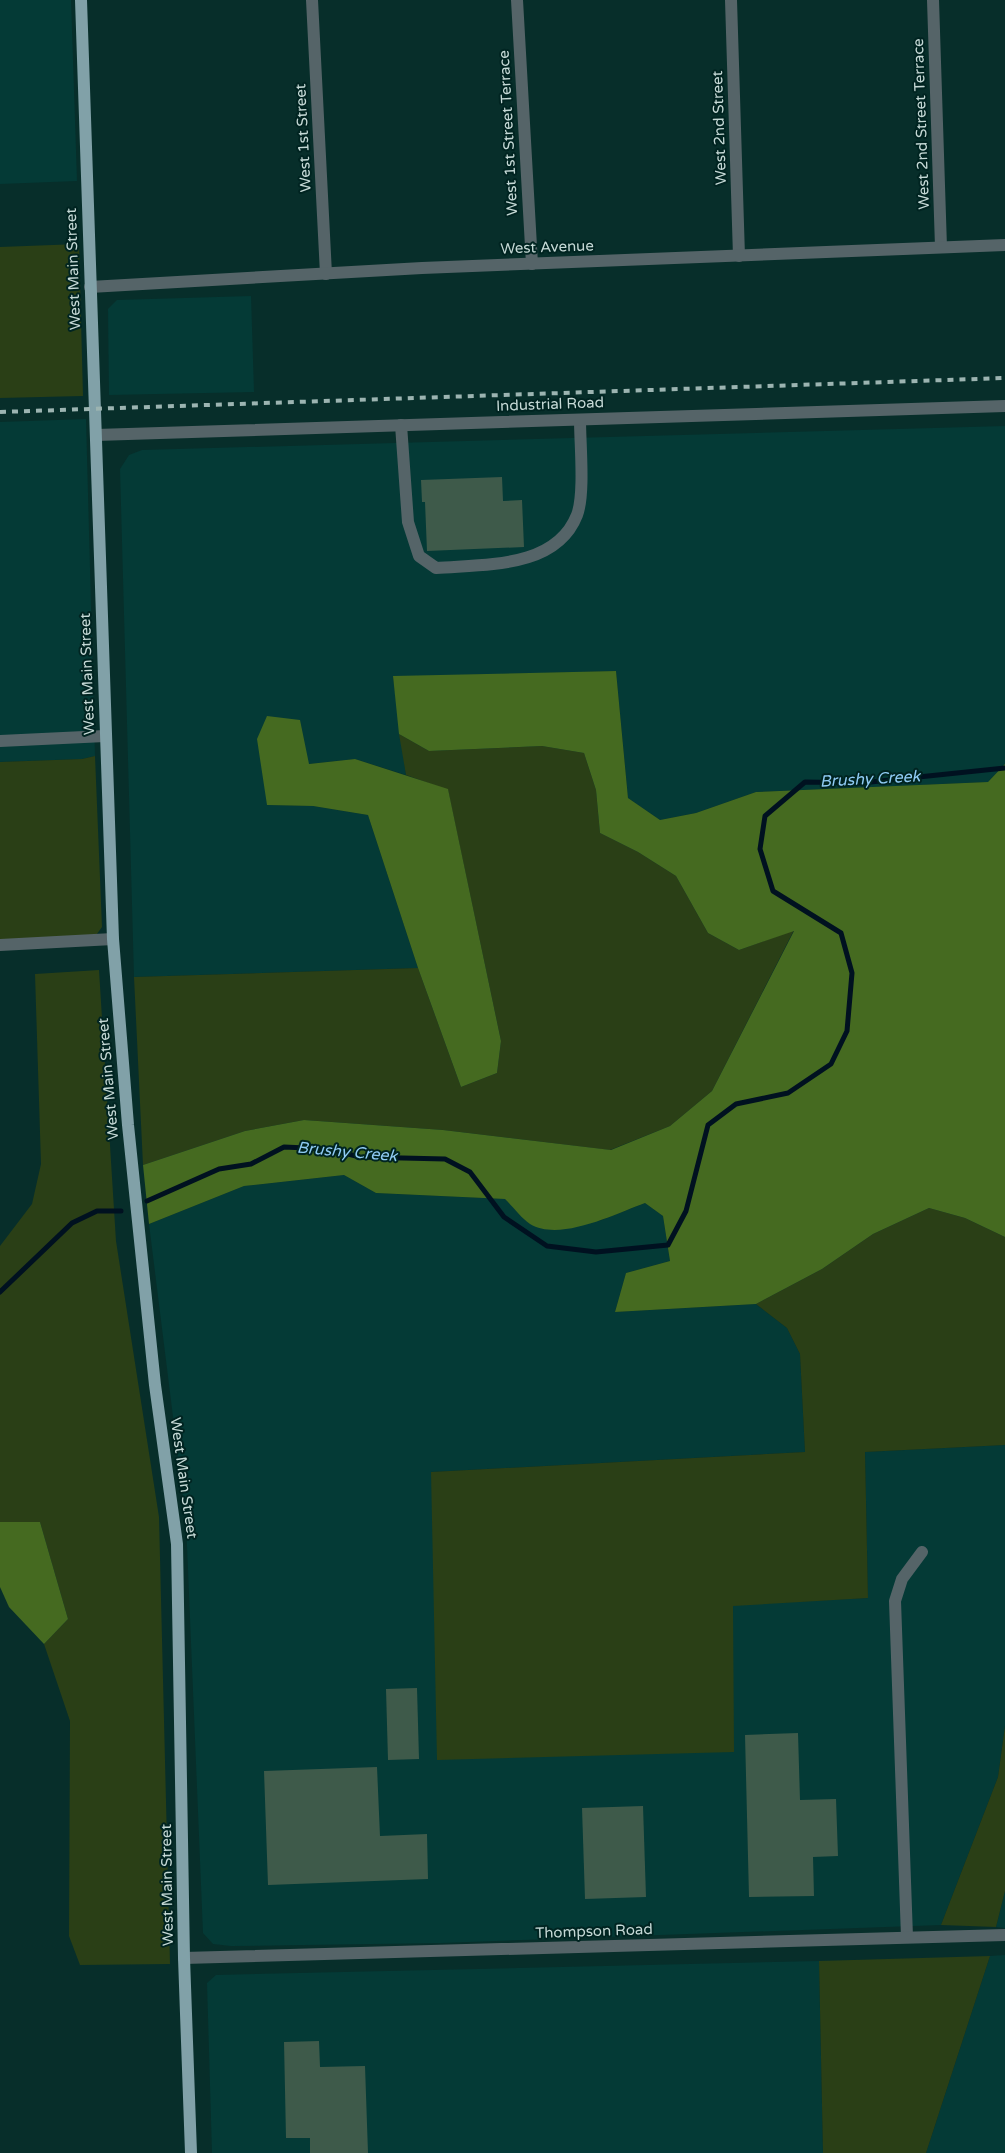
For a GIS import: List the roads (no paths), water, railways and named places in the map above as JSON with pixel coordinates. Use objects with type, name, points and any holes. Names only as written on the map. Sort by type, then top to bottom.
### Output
[{"type":"main road","name":"West Main Street","points":[[81,0],[113,939],[128,1125],[154,1376],[178,1544],[184,1958],[191,2153]]},
{"type":"street","name":"West 1st Street","points":[[312,0],[326,274]]},
{"type":"street","name":"West 1st Street Terrace","points":[[517,0],[532,264]]},
{"type":"street","name":"West 2nd Street","points":[[731,0],[739,256]]},
{"type":"street","name":"West 2nd Street Terrace","points":[[933,0],[941,247]]},
{"type":"street","name":"West Avenue","points":[[90,287],[532,264],[1005,245]]},
{"type":"street","name":"Industrial Road","points":[[96,435],[1005,406]]},
{"type":"street","points":[[401,425],[408,522],[419,556],[436,568],[513,562],[550,550],[568,530],[578,514],[580,495],[580,420]]},
{"type":"street","points":[[0,741],[105,736]]},
{"type":"street","points":[[0,945],[113,939]]},
{"type":"street","points":[[907,1937],[895,1601],[902,1579],[922,1552]]},
{"type":"street","name":"Thompson Road","points":[[184,1958],[1005,1935]]},
{"type":"waterway","name":"Brushy Creek","points":[[147,1201],[219,1169],[251,1164],[284,1147],[328,1149],[360,1157],[445,1159],[470,1172],[504,1217],[547,1246],[596,1252],[668,1245],[686,1211],[708,1125],[736,1104],[788,1093],[831,1064],[847,1031],[852,973],[841,933],[773,891],[760,849],[765,816],[805,782],[861,783],[1005,768]]},
{"type":"waterway","name":"Brushy Creek","points":[[0,1292],[72,1223],[97,1211],[121,1211]]},
{"type":"railway","points":[[0,412],[1005,378]]}]
